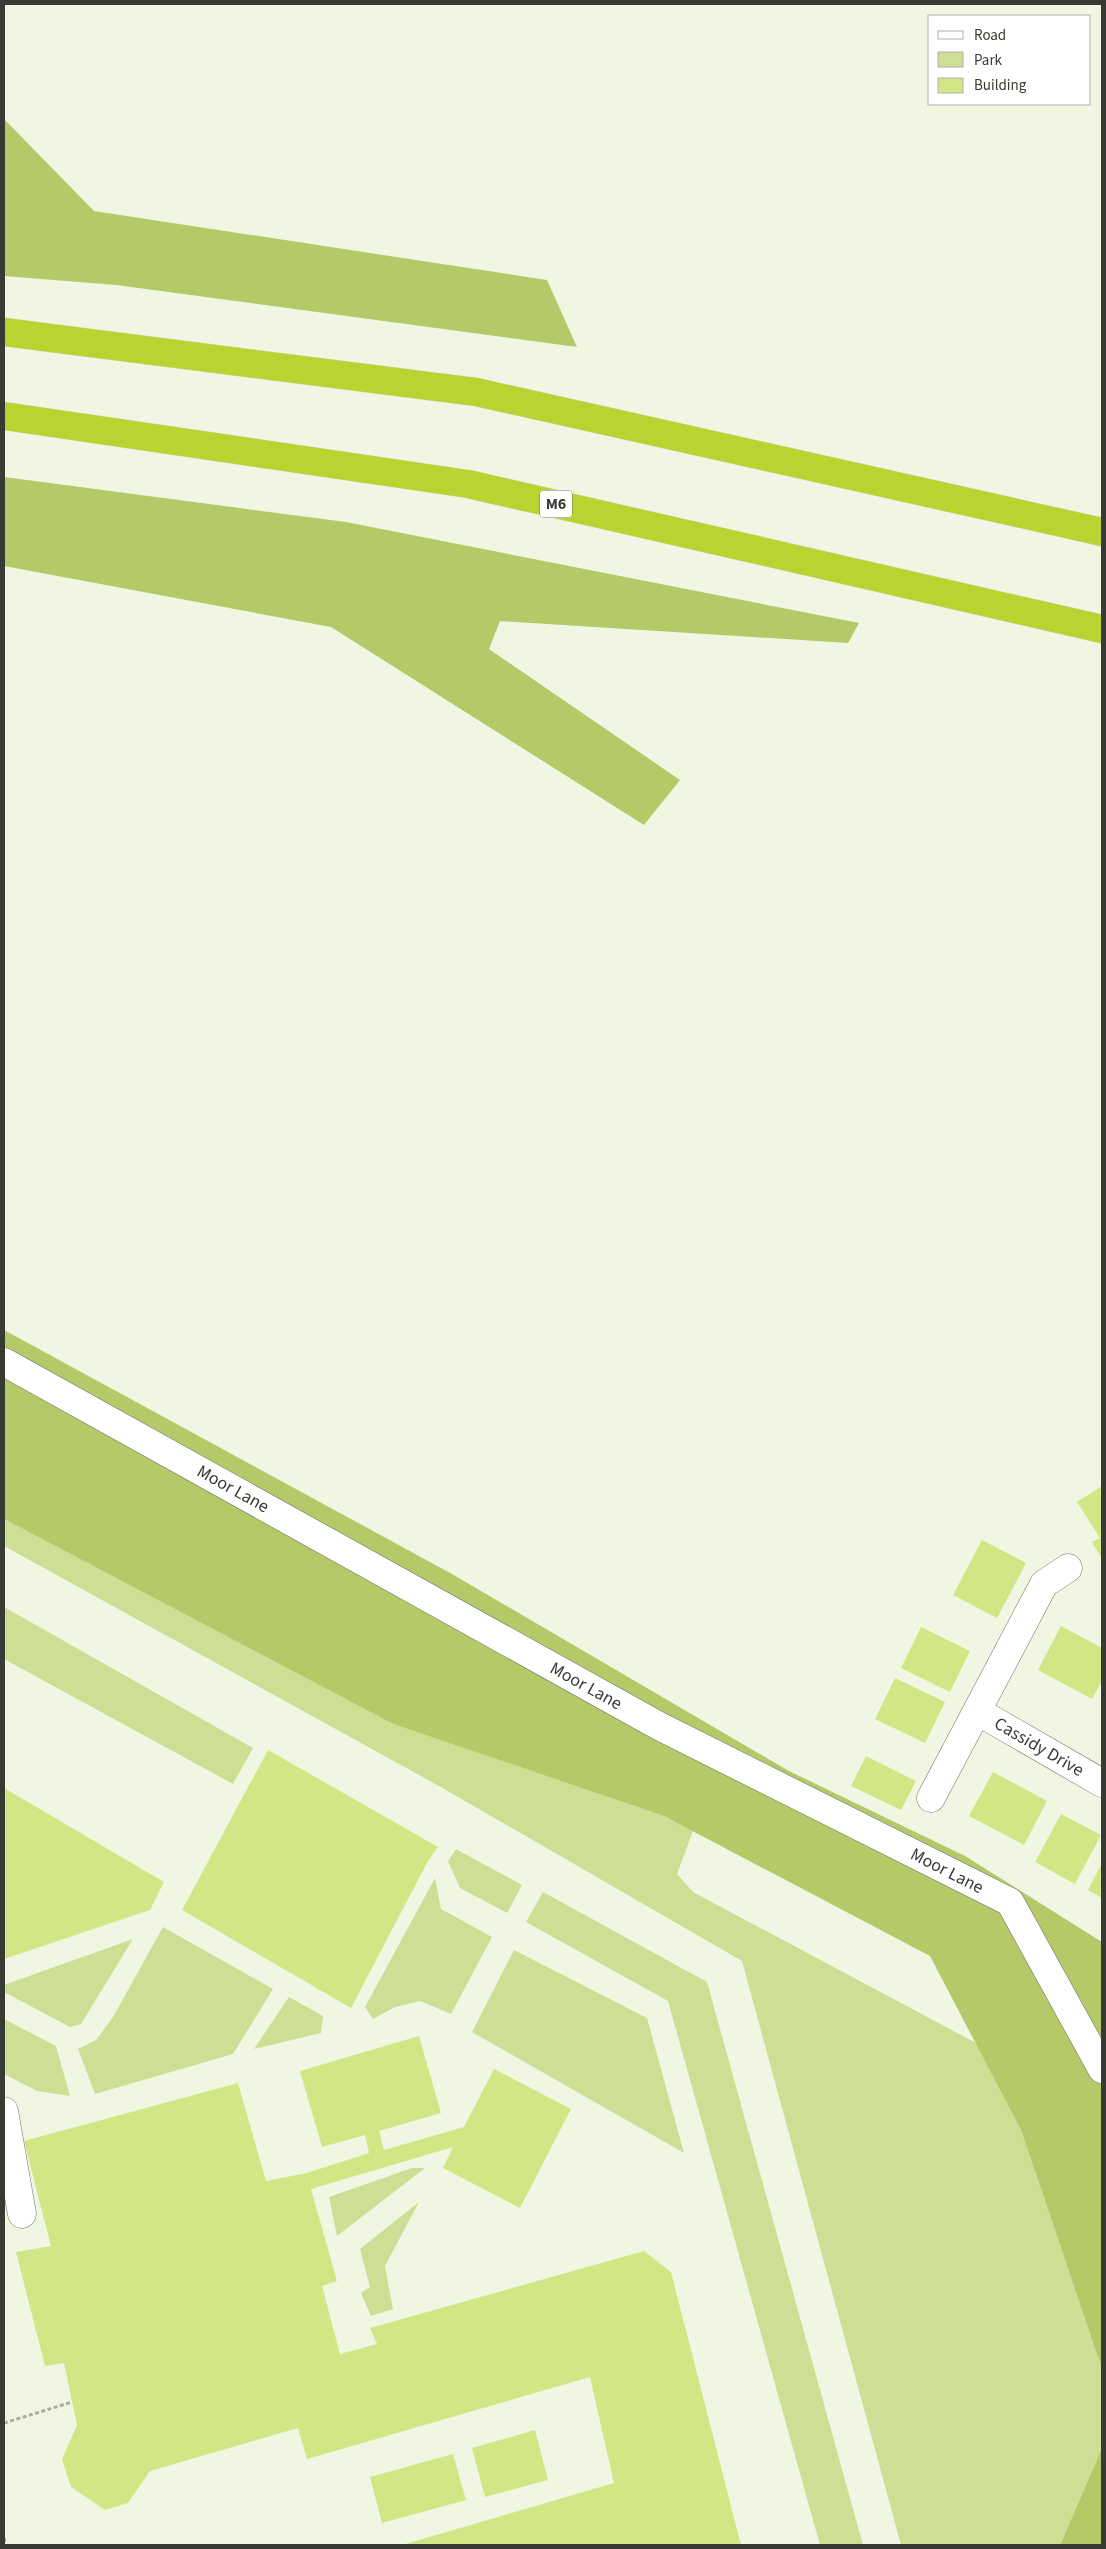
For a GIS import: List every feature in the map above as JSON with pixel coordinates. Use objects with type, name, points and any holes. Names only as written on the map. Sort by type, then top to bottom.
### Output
[{"type":"highway","points":[[4,332],[476,392],[1102,532]]},
{"type":"highway","name":"M6","points":[[4,416],[468,484],[1102,628]]},
{"type":"street","name":"Moor Lane","points":[[4,1362],[658,1726],[1010,1902],[1102,2069]]},
{"type":"street","points":[[931,1798],[1044,1584],[1068,1568]]},
{"type":"street","name":"Cassidy Drive","points":[[976,1711],[1102,1783]]},
{"type":"street","points":[[4,2111],[22,2214]]},
{"type":"path","points":[[4,2423],[72,2402]]},
{"type":"path","points":[[4,2538],[6,2545]]},
{"type":"green space","points":[[4,119],[94,211],[547,280],[577,347],[116,285],[4,276]]},
{"type":"green space","points":[[4,477],[346,522],[859,623],[848,643],[500,621],[489,649],[680,780],[644,825],[331,627],[4,566]]},
{"type":"green space","points":[[4,1330],[452,1574],[789,1771],[965,1856],[1102,1942],[1102,2369],[1021,2130],[930,1956],[664,1816],[393,1724],[4,1519]]},
{"type":"green space","points":[[4,1519],[393,1724],[664,1816],[693,1831],[677,1874],[693,1892],[976,2043],[1021,2130],[1102,2369],[1102,2448],[1060,2545],[901,2545],[742,1961],[439,1786],[4,1546]]},
{"type":"green space","points":[[4,1607],[253,1748],[233,1784],[4,1659]]},
{"type":"green space","points":[[456,1849],[522,1885],[507,1913],[460,1888],[448,1861]]},
{"type":"green space","points":[[435,1878],[441,1909],[492,1937],[451,2014],[420,2001],[395,2007],[373,2019],[365,2007]]},
{"type":"green space","points":[[543,1892],[707,1982],[863,2545],[820,2545],[668,2001],[526,1922]]},
{"type":"green space","points":[[163,1927],[273,1989],[233,2054],[95,2094],[78,2049],[96,2040],[113,2017]]},
{"type":"green space","points":[[133,1939],[81,2024],[70,2027],[4,1992],[4,1985]]},
{"type":"green space","points":[[514,1950],[647,2018],[684,2153],[472,2032]]},
{"type":"green space","points":[[289,1997],[323,2016],[321,2033],[254,2049]]},
{"type":"green space","points":[[4,2019],[56,2046],[70,2096],[37,2091],[4,2074]]},
{"type":"green space","points":[[412,2168],[425,2168],[337,2236],[329,2197]]},
{"type":"green space","points":[[419,2202],[385,2266],[393,2309],[371,2316],[361,2293],[370,2287],[360,2249]]},
{"type":"green space","points":[[1102,2448],[1102,2545],[1060,2545]]},
{"type":"building","points":[[1102,1486],[1102,1559],[1092,1542],[1100,1538],[1077,1502]]},
{"type":"building","points":[[982,1540],[1026,1563],[997,1618],[953,1595]]},
{"type":"building","points":[[1061,1626],[1102,1648],[1102,1681],[1092,1699],[1038,1670]]},
{"type":"building","points":[[921,1627],[970,1651],[950,1692],[901,1668]]},
{"type":"building","points":[[895,1678],[945,1702],[925,1743],[875,1719]]},
{"type":"building","points":[[268,1750],[438,1847],[428,1861],[351,2008],[182,1910]]},
{"type":"building","points":[[866,1756],[916,1781],[901,1810],[851,1786]]},
{"type":"building","points":[[993,1772],[1047,1801],[1024,1845],[969,1816]]},
{"type":"building","points":[[4,1788],[164,1882],[150,1910],[4,1959]]},
{"type":"building","points":[[1061,1814],[1101,1835],[1075,1884],[1035,1862]]},
{"type":"building","points":[[1102,1863],[1102,1898],[1088,1890]]},
{"type":"building","points":[[419,2036],[441,2113],[379,2131],[384,2150],[464,2127],[494,2069],[571,2109],[520,2208],[443,2168],[453,2147],[311,2189],[337,2281],[322,2286],[340,2354],[377,2344],[370,2328],[644,2251],[671,2272],[741,2545],[402,2545],[614,2483],[590,2377],[307,2459],[298,2428],[150,2471],[128,2503],[105,2510],[71,2487],[62,2459],[77,2425],[64,2363],[45,2366],[16,2252],[51,2246],[24,2141],[238,2083],[266,2181],[307,2173],[369,2153],[365,2135],[322,2147],[300,2071]]},
{"type":"building","points":[[535,2430],[548,2480],[485,2497],[472,2448]]},
{"type":"building","points":[[453,2454],[466,2500],[382,2523],[370,2477]]}]
